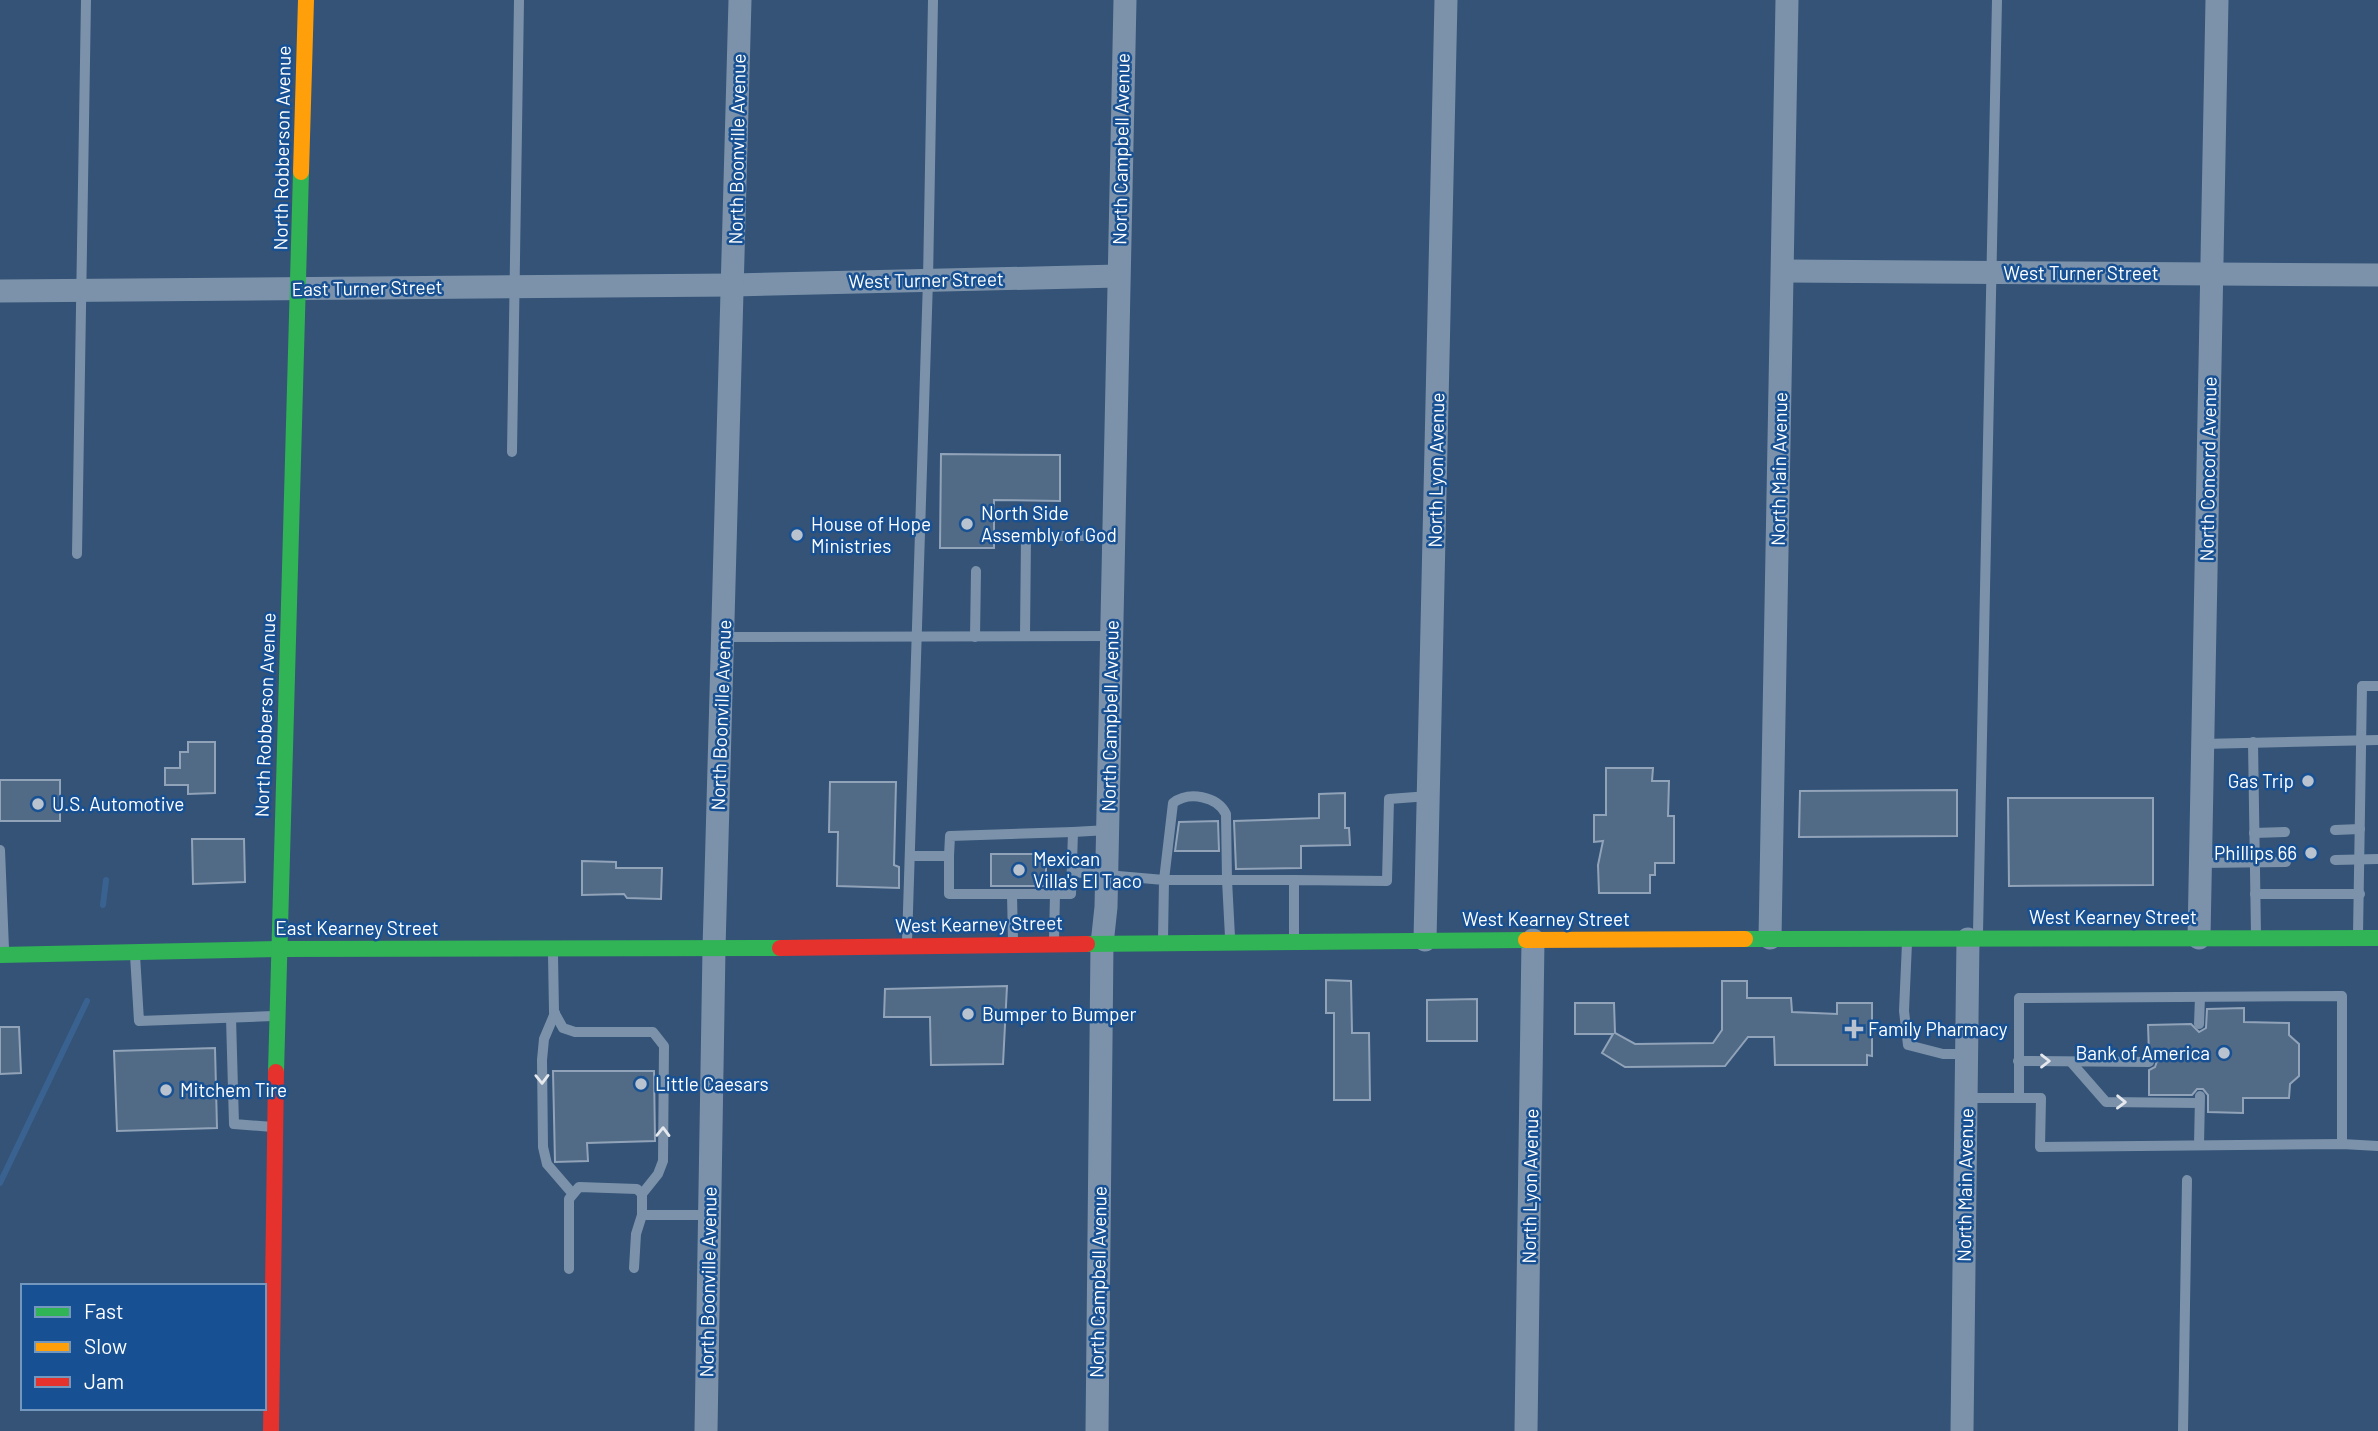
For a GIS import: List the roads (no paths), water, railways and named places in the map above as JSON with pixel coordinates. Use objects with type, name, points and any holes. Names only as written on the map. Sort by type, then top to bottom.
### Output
[{"type":"main road","name":"North Robberson Avenue","points":[[271,1431],[278,948],[300,288],[306,0]]},
{"type":"main road","name":"West Kearney Street","points":[[714,948],[1425,940],[2378,938]]},
{"type":"main road","name":"East Kearney Street","points":[[2,955],[278,948],[714,948]]},
{"type":"street","name":"North Boonville Avenue","points":[[706,1431],[714,948],[740,0]]},
{"type":"street","name":"North Campbell Avenue","points":[[1097,1431],[1102,944],[1107,876],[1125,0]]},
{"type":"street","name":"North Lyon Avenue","points":[[1425,940],[1446,0]]},
{"type":"street","name":"North Main Avenue","points":[[1770,939],[1787,0]]},
{"type":"street","name":"North Concord Avenue","points":[[2199,938],[2217,0]]},
{"type":"street","name":"West Turner Street","points":[[1784,271],[2378,275]]},
{"type":"street","name":"West Turner Street","points":[[734,285],[1118,276]]},
{"type":"street","name":"East Turner Street","points":[[0,292],[734,285]]},
{"type":"street","name":"North Main Avenue","points":[[1962,1431],[1966,1054],[1973,939]]},
{"type":"street","name":"North Lyon Avenue","points":[[1527,1431],[1533,940]]},
{"type":"lane","points":[[77,554],[86,0]]},
{"type":"lane","points":[[512,452],[519,0]]},
{"type":"lane","points":[[907,946],[928,281],[933,0]]},
{"type":"lane","points":[[1973,939],[1997,0]]},
{"type":"lane","points":[[1025,636],[1026,536],[1113,536]]},
{"type":"lane","points":[[975,637],[976,571]]},
{"type":"lane","points":[[724,637],[1111,636]]},
{"type":"lane","points":[[2358,938],[2362,686],[2378,686]]},
{"type":"lane","points":[[2202,744],[2378,740]]},
{"type":"lane","points":[[2253,742],[2256,938]]},
{"type":"lane","points":[[1072,872],[1164,880],[1387,881],[1388,799],[1429,796]]},
{"type":"lane","points":[[1163,943],[1169,813],[1173,803],[1181,797],[1206,798],[1221,805],[1226,814],[1230,942]]},
{"type":"lane","points":[[2335,830],[2360,829]]},
{"type":"lane","points":[[1073,832],[1071,894],[949,894],[950,836],[1108,830]]},
{"type":"lane","points":[[2254,833],[2285,832]]},
{"type":"lane","points":[[0,850],[2,955]]},
{"type":"lane","points":[[910,856],[949,856]]},
{"type":"lane","points":[[2335,860],[2378,859]]},
{"type":"lane","points":[[2200,863],[2286,862]]},
{"type":"lane","points":[[1294,880],[1294,942]]},
{"type":"lane","points":[[1012,894],[1013,945]]},
{"type":"lane","points":[[1054,944],[1055,894]]},
{"type":"lane","points":[[2255,894],[2360,894]]},
{"type":"lane","points":[[1907,938],[1904,1011],[1908,1045],[1943,1054],[1966,1054]]},
{"type":"lane","points":[[553,948],[555,1013],[544,1039],[542,1060],[543,1147],[547,1164],[572,1193]]},
{"type":"lane","points":[[135,952],[139,1021],[277,1016]]},
{"type":"lane","points":[[2019,1098],[2019,998],[2342,996],[2342,1144]]},
{"type":"lane","points":[[2199,1024],[2200,997]]},
{"type":"lane","points":[[555,1013],[564,1028],[575,1032],[653,1032],[664,1046],[663,1161],[658,1174],[642,1194],[642,1216],[636,1234],[634,1268]]},
{"type":"lane","points":[[231,1018],[234,1124],[275,1127]]},
{"type":"lane","points":[[2018,1061],[2148,1062]]},
{"type":"lane","points":[[2071,1062],[2106,1102],[2199,1100],[2199,1145]]},
{"type":"lane","points":[[1966,1098],[2040,1098],[2040,1147],[2342,1144],[2378,1146]]},
{"type":"lane","points":[[2183,1431],[2187,1180]]},
{"type":"lane","points":[[569,1269],[569,1199],[572,1193],[579,1187],[628,1187],[642,1194]]},
{"type":"lane","points":[[642,1216],[710,1215]]},
{"type":"waterway","points":[[103,905],[106,880]]},
{"type":"waterway","points":[[0,1183],[87,1001]]},
{"type":"place","name":"North Side Assembly of God","points":[[967,524]]},
{"type":"place","name":"House of Hope Ministries","points":[[797,535]]},
{"type":"place","name":"Gas Trip","points":[[2308,781]]},
{"type":"place","name":"U.S. Automotive","points":[[38,804]]},
{"type":"place","name":"Phillips 66","points":[[2311,853]]},
{"type":"place","name":"Mexican Villa's El Taco","points":[[1019,870]]},
{"type":"place","name":"Bumper to Bumper","points":[[968,1014]]},
{"type":"place","name":"Family Pharmacy","points":[[1854,1029]]},
{"type":"place","name":"Bank of America","points":[[2224,1053]]},
{"type":"place","name":"Little Caesars","points":[[641,1084]]},
{"type":"place","name":"Mitchem Tire","points":[[166,1090]]}]
